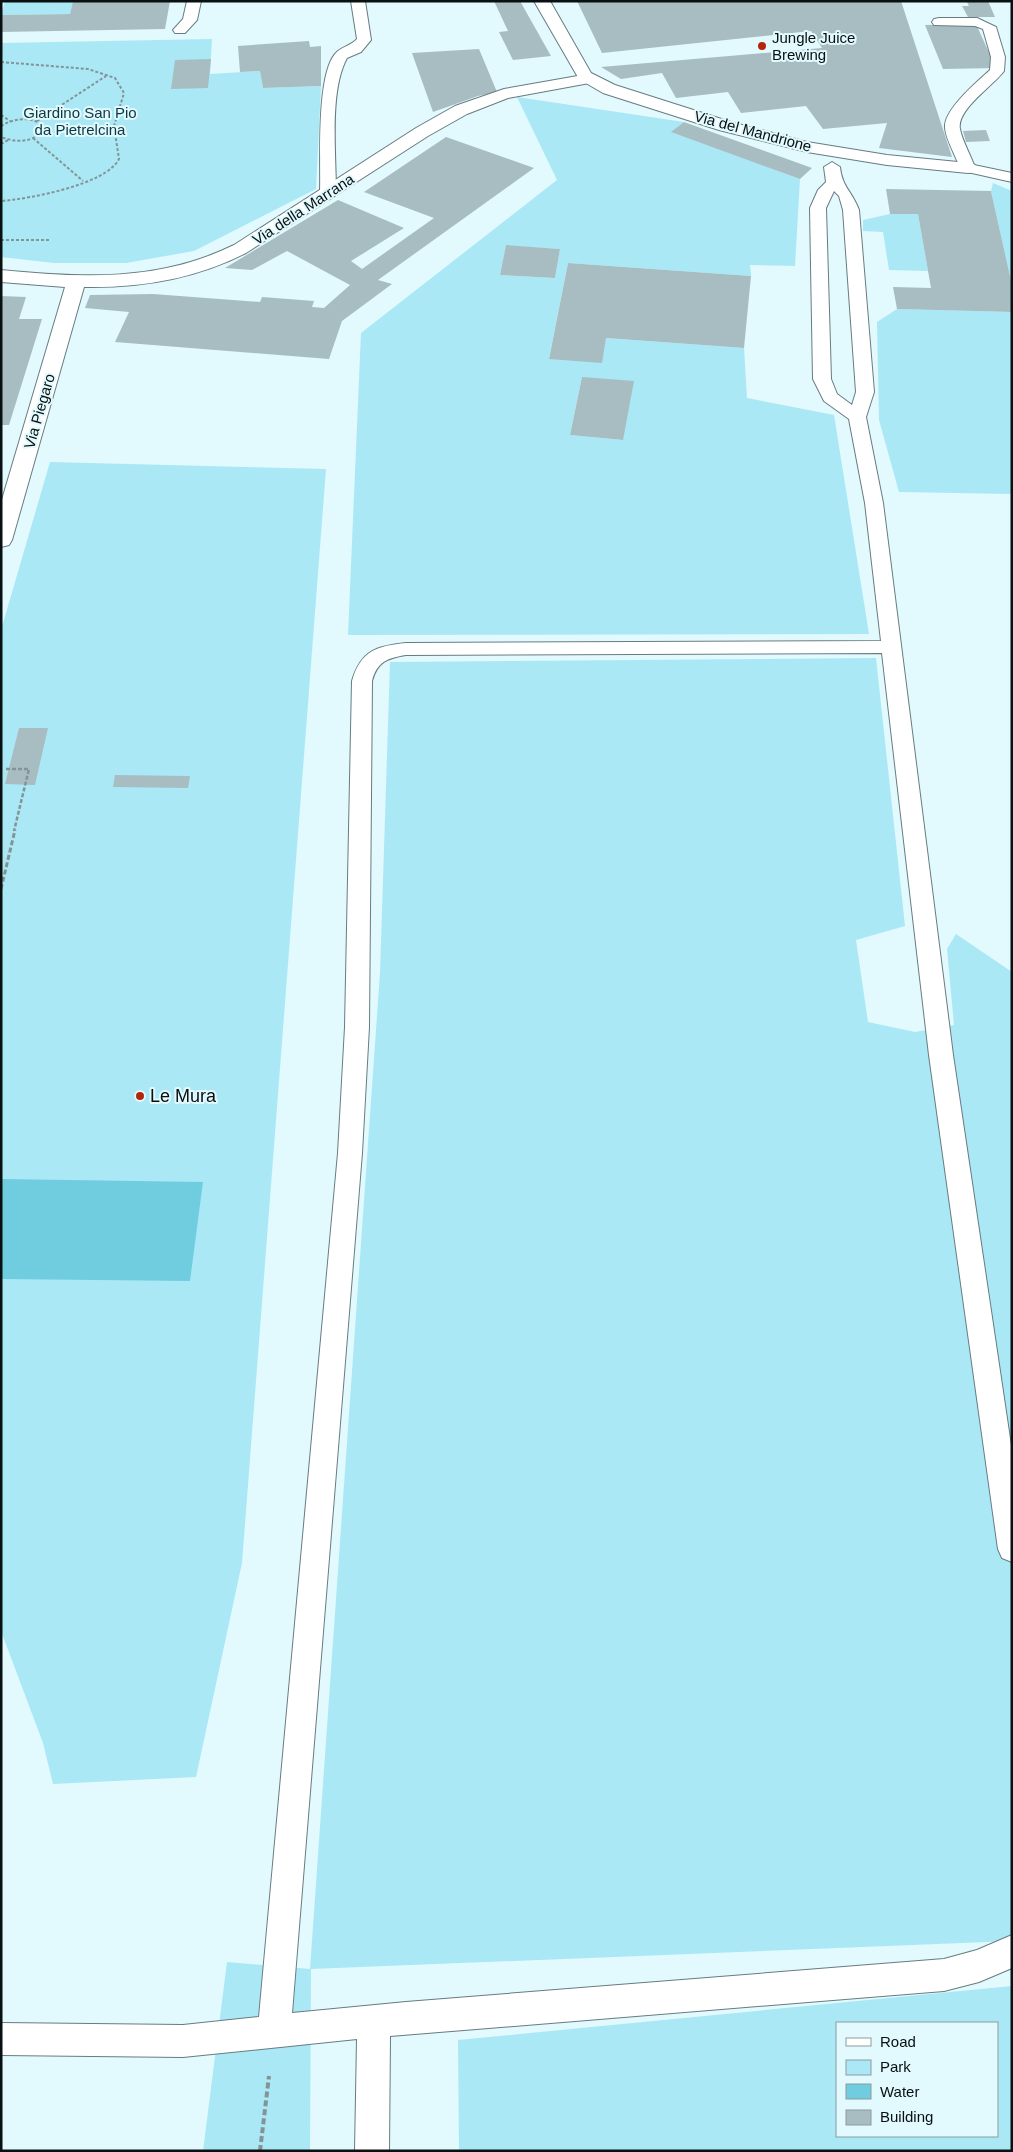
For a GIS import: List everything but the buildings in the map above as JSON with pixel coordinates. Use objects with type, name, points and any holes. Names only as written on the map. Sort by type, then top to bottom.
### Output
[{"type":"street","points":[[542,1],[581,70],[589,79]]},
{"type":"street","name":"Via della Marrana","points":[[1,276],[76,282],[151,276],[184,271],[208,264],[230,256],[422,132],[466,108],[504,94],[589,79]]},
{"type":"street","name":"Via del Mandrione","points":[[589,79],[623,94],[786,142],[858,156],[968,168]]},
{"type":"street","name":"Via Piegaro","points":[[1,540],[76,282]]},
{"type":"lane","points":[[180,30],[190,20],[194,1]]},
{"type":"lane","points":[[328,192],[329,106],[334,68],[341,55],[356,49],[364,40],[358,1]]},
{"type":"lane","points":[[938,22],[972,22],[986,25],[998,57],[998,67],[995,75],[966,102],[953,120],[952,128],[968,168]]},
{"type":"lane","name":"Via del Mandrione","points":[[968,168],[1012,178]]},
{"type":"lane","points":[[857,417],[830,397],[822,379],[818,208],[833,175],[846,195],[851,210],[865,392],[857,417],[871,485],[941,1055],[1012,1549]]},
{"type":"lane","points":[[274,2030],[350,1152],[357,1027],[362,681],[365,666],[374,657],[389,651],[406,649],[891,647]]},
{"type":"lane","points":[[1,2039],[184,2041],[274,2030],[374,2021],[944,1975],[979,1966],[1012,1951]]},
{"type":"lane","points":[[372,2151],[374,2021]]},
{"type":"path","points":[[1,62],[88,69],[115,78],[124,93],[114,124],[120,153],[117,163],[107,171],[49,194],[19,201],[1,200]]},
{"type":"path","points":[[37,121],[107,76]]},
{"type":"path","points":[[1,115],[10,122]]},
{"type":"path","points":[[1,126],[21,119],[37,121],[44,128],[41,134],[20,141],[1,137]]},
{"type":"path","points":[[33,138],[83,181]]},
{"type":"path","points":[[1,144],[8,140]]},
{"type":"path","points":[[1,240],[51,240]]},
{"type":"path","points":[[1,889],[29,769],[6,769]]},
{"type":"path","points":[[260,2151],[274,2030]]},
{"type":"green space","points":[[5,1],[73,1],[70,14],[1,15]]},
{"type":"green space","name":"Giardino San Pio da Pietrelcina","points":[[212,39],[210,74],[260,71],[263,88],[321,86],[316,189],[194,251],[126,263],[54,263],[1,257],[1,43]]},
{"type":"green space","points":[[517,97],[684,122],[672,132],[800,179],[795,266],[750,265],[751,276],[568,263],[549,358],[606,338],[744,348],[747,398],[834,415],[869,634],[348,635],[361,333],[557,180]],"holes":[[[506,246],[560,249],[555,278],[500,275]],[[582,377],[623,440],[570,435]]]},
{"type":"green space","points":[[993,183],[1012,191],[1012,285],[991,191]]},
{"type":"green space","points":[[890,214],[918,214],[928,271],[889,270],[883,232],[863,231],[863,220]]},
{"type":"green space","points":[[897,309],[1012,312],[1012,494],[899,492],[879,420],[877,322]]},
{"type":"green space","name":"Le Mura","points":[[50,462],[326,469],[242,1563],[196,1777],[53,1784],[43,1743],[1,1631],[1,630]]},
{"type":"green space","points":[[876,658],[905,926],[856,940],[868,1022],[915,1032],[954,1025],[947,949],[956,934],[1012,972],[1012,1941],[311,1969],[310,2151],[203,2151],[227,1962],[310,1969],[380,973],[390,662]]},
{"type":"green space","points":[[1012,1986],[1012,2151],[459,2151],[458,2040]]},
{"type":"water","points":[[1,1179],[203,1182],[190,1281],[1,1279]]},
{"type":"place","name":"Jungle Juice Brewing","points":[[762,46]]},
{"type":"place","name":"Le Mura","points":[[140,1096]]}]
